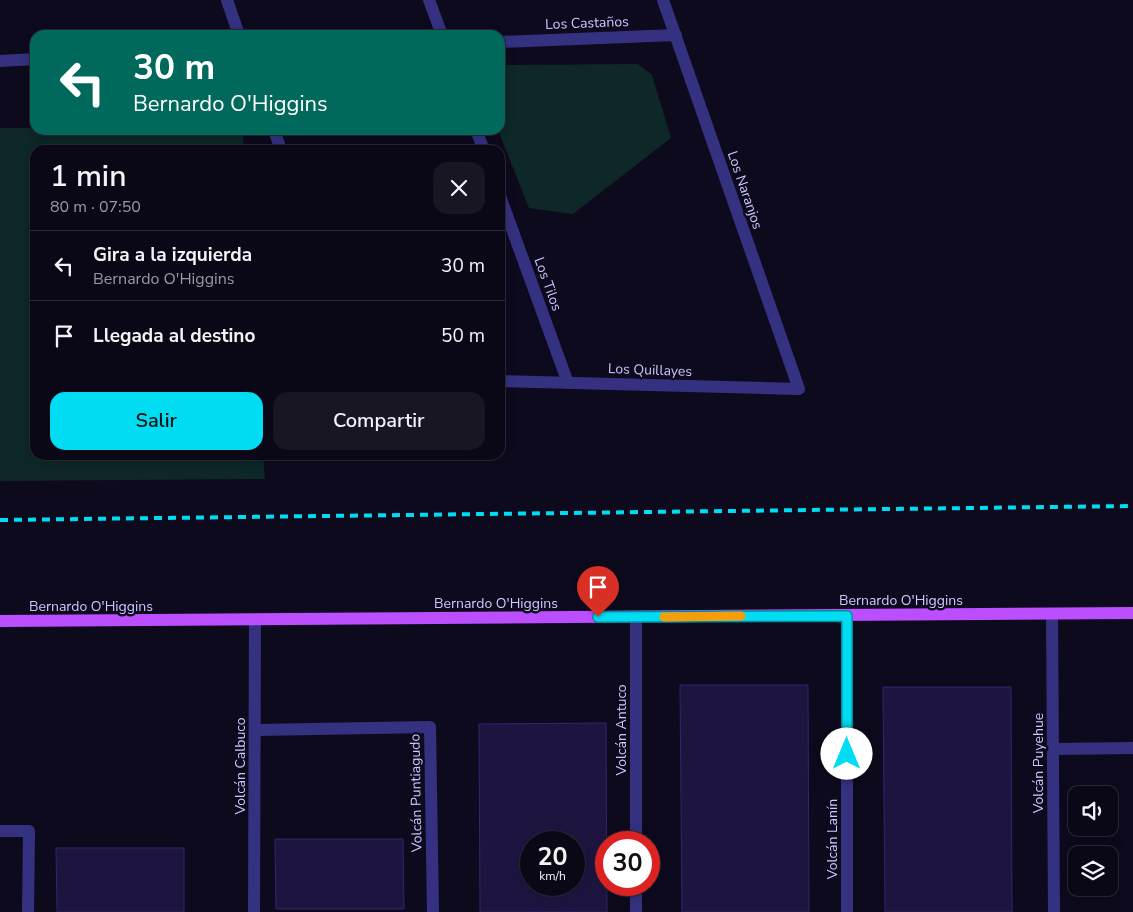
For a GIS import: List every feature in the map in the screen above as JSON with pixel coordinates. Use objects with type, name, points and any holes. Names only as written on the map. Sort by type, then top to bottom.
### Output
[{"type":"main road","name":"Bernardo O'Higgins","points":[[0,621],[1133,613]]},
{"type":"street","points":[[226,0],[237,30]]},
{"type":"street","points":[[429,0],[440,30]]},
{"type":"street","name":"Los Naranjos","points":[[663,0],[799,389]]},
{"type":"street","name":"Los Castaños","points":[[505,42],[676,35]]},
{"type":"street","points":[[0,61],[30,59]]},
{"type":"street","name":"Los Tilos","points":[[505,210],[568,383]]},
{"type":"street","name":"Los Quillayes","points":[[505,381],[799,389]]},
{"type":"street","name":"Volcán Puyehue","points":[[1052,614],[1054,912]]},
{"type":"street","name":"Volcán Lanín","points":[[847,616],[847,912]]},
{"type":"street","name":"Volcán Antuco","points":[[636,617],[636,831]]},
{"type":"street","name":"Volcán Calbuco","points":[[254,912],[255,620]]},
{"type":"street","name":"Volcán Puntiagudo","points":[[255,730],[430,727],[433,912]]},
{"type":"street","points":[[1053,749],[1133,748]]},
{"type":"street","points":[[0,830],[29,831],[28,912]]},
{"type":"street","points":[[636,896],[636,912]]},
{"type":"green space","points":[[638,64],[652,75],[671,138],[573,214],[529,208],[500,135],[505,135],[505,65]]},
{"type":"green space","points":[[0,128],[30,128],[30,135],[243,135],[244,145],[30,145],[30,460],[263,460],[265,479],[0,481]]},
{"type":"building","points":[[680,685],[808,685],[809,912],[682,912]]},
{"type":"building","points":[[883,687],[1011,687],[1012,912],[885,912]]},
{"type":"building","points":[[606,723],[607,831],[595,831],[595,896],[607,896],[607,912],[480,912],[479,724]]},
{"type":"building","points":[[275,839],[403,839],[404,909],[276,909]]},
{"type":"building","points":[[56,848],[184,848],[184,912],[57,912]]},
{"type":"railway","points":[[0,520],[1133,506]]},
{"type":"slow traffic","points":[[664,617],[741,616]]},
{"type":"route","points":[[598,617],[847,616],[847,754]]}]
